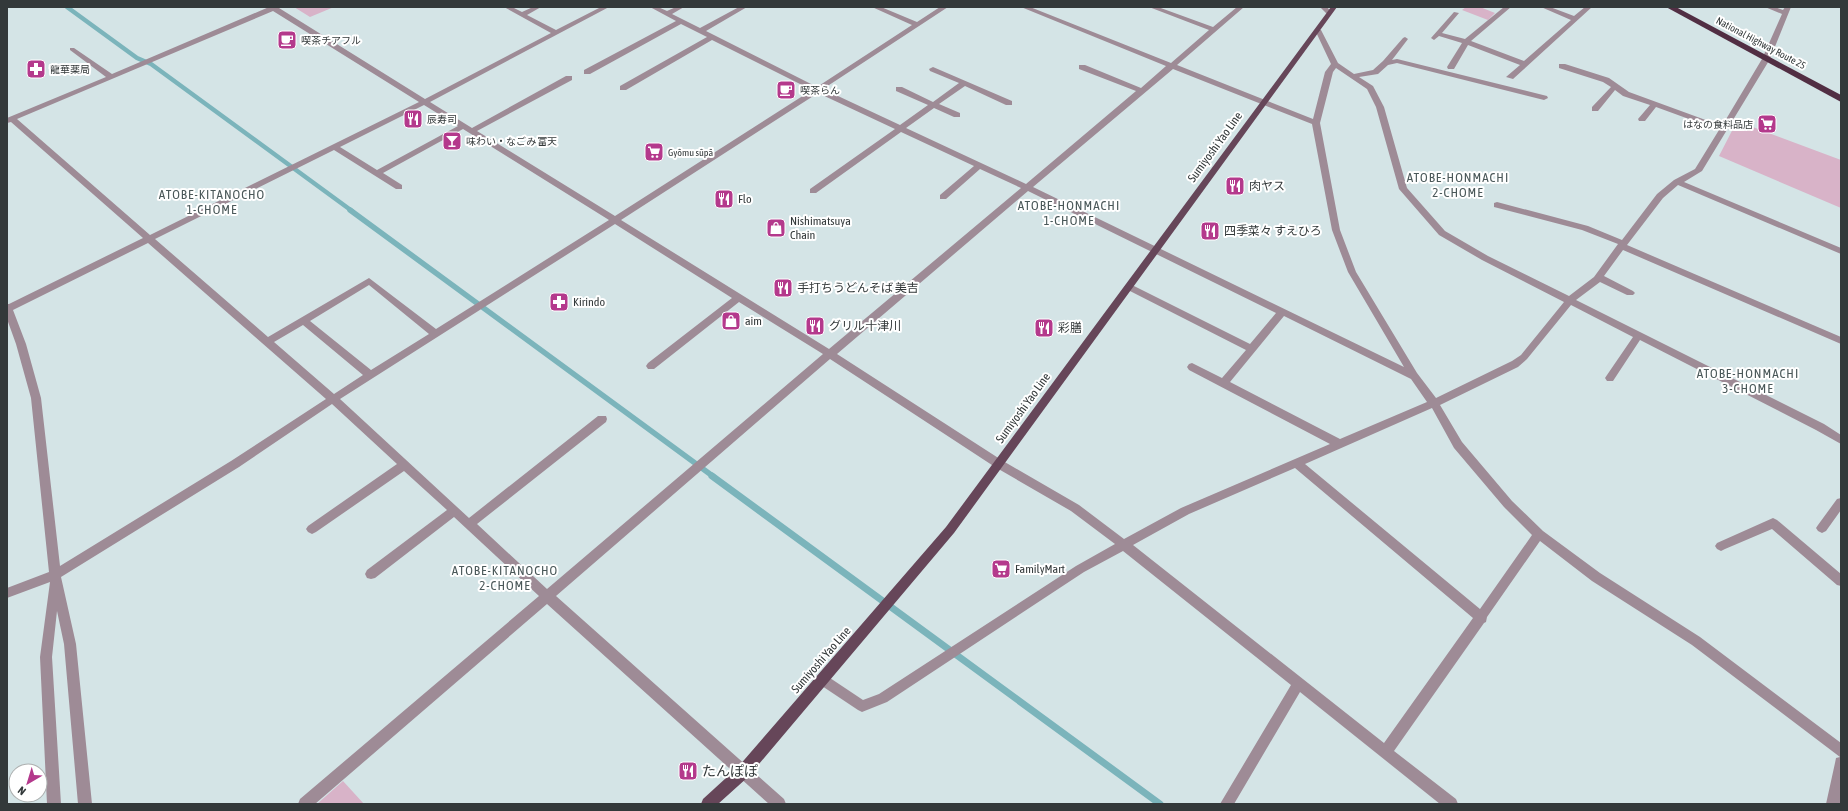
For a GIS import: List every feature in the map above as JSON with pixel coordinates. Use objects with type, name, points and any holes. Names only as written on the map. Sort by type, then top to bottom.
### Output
[{"type":"highway","name":"National Highway Route 25","points":[[1670,7],[1841,99]]},
{"type":"main road","name":"Sumiyoshi Yao Line","points":[[708,804],[743,772],[950,530],[1318,30],[1329,9]]},
{"type":"street","points":[[779,804],[454,511],[333,399],[150,239],[10,120],[274,7],[830,354],[999,464],[1075,508],[1451,804]]},
{"type":"street","points":[[507,7],[556,33]]},
{"type":"street","points":[[522,15],[538,7]]},
{"type":"street","points":[[85,804],[70,644],[55,575],[36,398],[21,344],[7,308],[150,239],[424,102],[606,7]]},
{"type":"street","points":[[653,7],[818,90],[1028,188],[1414,376]]},
{"type":"street","points":[[667,14],[681,7]]},
{"type":"street","points":[[700,30],[744,7]]},
{"type":"street","points":[[874,7],[918,25]]},
{"type":"street","points":[[7,593],[55,575],[235,464],[333,399],[818,90],[945,7]]},
{"type":"street","points":[[1024,7],[1316,123]]},
{"type":"street","points":[[1152,7],[1214,30]]},
{"type":"street","points":[[305,804],[830,354],[1241,7]]},
{"type":"street","points":[[1451,67],[1466,42],[1508,7]]},
{"type":"street","points":[[1544,7],[1575,19]]},
{"type":"street","points":[[1510,77],[1589,7]]},
{"type":"street","points":[[823,680],[862,706],[883,698],[1080,569],[1125,546],[1185,511],[1434,403],[1515,364],[1524,357],[1570,300],[1598,277],[1660,196],[1677,182],[1698,171],[1766,59],[1787,10],[1768,7]]},
{"type":"street","points":[[1456,13],[1436,36],[1466,42],[1525,64]]},
{"type":"street","points":[[587,72],[681,21]]},
{"type":"street","points":[[1318,30],[1335,64],[1370,88],[1380,107],[1403,189],[1442,232],[1485,258],[1820,427],[1841,440]]},
{"type":"street","points":[[623,88],[712,37]]},
{"type":"street","points":[[1352,76],[1370,74],[1386,63],[1404,39]]},
{"type":"street","points":[[72,49],[111,77]]},
{"type":"street","points":[[1386,63],[1397,61],[1544,98]]},
{"type":"street","points":[[1335,64],[1329,72],[1316,123],[1336,230],[1352,272],[1414,376],[1434,403],[1458,445],[1508,504],[1539,534],[1596,577],[1696,641],[1841,751]]},
{"type":"street","points":[[1562,66],[1606,80],[1626,94],[1724,129]]},
{"type":"street","points":[[1082,68],[1142,91]]},
{"type":"street","points":[[933,69],[1009,103]]},
{"type":"street","points":[[471,131],[569,78]]},
{"type":"street","points":[[813,191],[964,83]]},
{"type":"street","points":[[1595,109],[1615,86]]},
{"type":"street","points":[[899,89],[957,115]]},
{"type":"street","points":[[1642,119],[1655,104]]},
{"type":"street","points":[[377,173],[463,126]]},
{"type":"street","points":[[334,147],[399,187]]},
{"type":"street","points":[[943,197],[979,166]]},
{"type":"street","points":[[1677,182],[1841,251]]},
{"type":"street","points":[[1497,205],[1585,228],[1841,341]]},
{"type":"street","points":[[1598,277],[1630,293]]},
{"type":"street","points":[[267,342],[368,281],[435,334]]},
{"type":"street","points":[[1129,287],[1252,349]]},
{"type":"street","points":[[651,366],[739,297]]},
{"type":"street","points":[[1223,384],[1282,312]]},
{"type":"street","points":[[303,320],[371,376]]},
{"type":"street","points":[[1610,378],[1639,335]]},
{"type":"street","points":[[1192,367],[1340,444]]},
{"type":"street","points":[[469,524],[602,419]]},
{"type":"street","points":[[1297,463],[1482,618]]},
{"type":"street","points":[[312,529],[404,465]]},
{"type":"street","points":[[1822,528],[1841,502]]},
{"type":"street","points":[[371,574],[454,511]]},
{"type":"street","points":[[1721,546],[1773,523],[1841,581]]},
{"type":"street","points":[[1386,752],[1482,618],[1539,534]]},
{"type":"street","points":[[54,804],[46,657],[55,575]]},
{"type":"street","points":[[1227,804],[1299,683]]},
{"type":"street","points":[[1832,804],[1841,763]]},
{"type":"shaded area","points":[[294,7],[334,7],[310,17]]},
{"type":"shaded area","points":[[1466,7],[1480,7],[1495,13],[1488,20],[1462,10]]},
{"type":"shaded area","points":[[1737,121],[1841,160],[1841,208],[1719,156]]},
{"type":"shaded area","points":[[343,781],[364,804],[317,804]]},
{"type":"waterway","points":[[67,7],[137,58],[151,64],[352,211]]},
{"type":"waterway","points":[[350,210],[714,477]]},
{"type":"waterway","points":[[712,476],[1160,804]]},
{"type":"place","name":"喫茶チアフル","points":[[287,40]]},
{"type":"place","name":"龍華薬局","points":[[36,69]]},
{"type":"place","name":"喫茶らん","points":[[786,90]]},
{"type":"place","name":"辰寿司","points":[[413,119]]},
{"type":"place","name":"はなの食料品店","points":[[1767,124]]},
{"type":"place","name":"味わい・なごみ 富天","points":[[452,141]]},
{"type":"place","name":"Gyōmu sūpā","points":[[654,152]]},
{"type":"place","name":"肉ヤス","points":[[1235,186]]},
{"type":"place","name":"Flo","points":[[724,199]]},
{"type":"place","name":"Nishimatsuya Chain","points":[[776,228]]},
{"type":"place","name":"四季菜々 すえひろ","points":[[1210,231]]},
{"type":"place","name":"手打ちうどんそば 美吉","points":[[783,288]]},
{"type":"place","name":"Kirindo","points":[[559,302]]},
{"type":"place","name":"aim","points":[[731,321]]},
{"type":"place","name":"グリル十津川","points":[[815,326]]},
{"type":"place","name":"彩膳","points":[[1044,328]]},
{"type":"place","name":"FamilyMart","points":[[1001,569]]},
{"type":"place","name":"たんぽぽ","points":[[688,771]]},
{"type":"district","name":"ATOBE-HONMACHI 2-CHOME","points":[[1458,184]]},
{"type":"district","name":"ATOBE-KITANOCHO 1-CHOME","points":[[212,202]]},
{"type":"district","name":"ATOBE-HONMACHI 1-CHOME","points":[[1069,212]]},
{"type":"district","name":"ATOBE-HONMACHI 3-CHOME","points":[[1748,380]]},
{"type":"district","name":"ATOBE-KITANOCHO 2-CHOME","points":[[505,578]]}]
